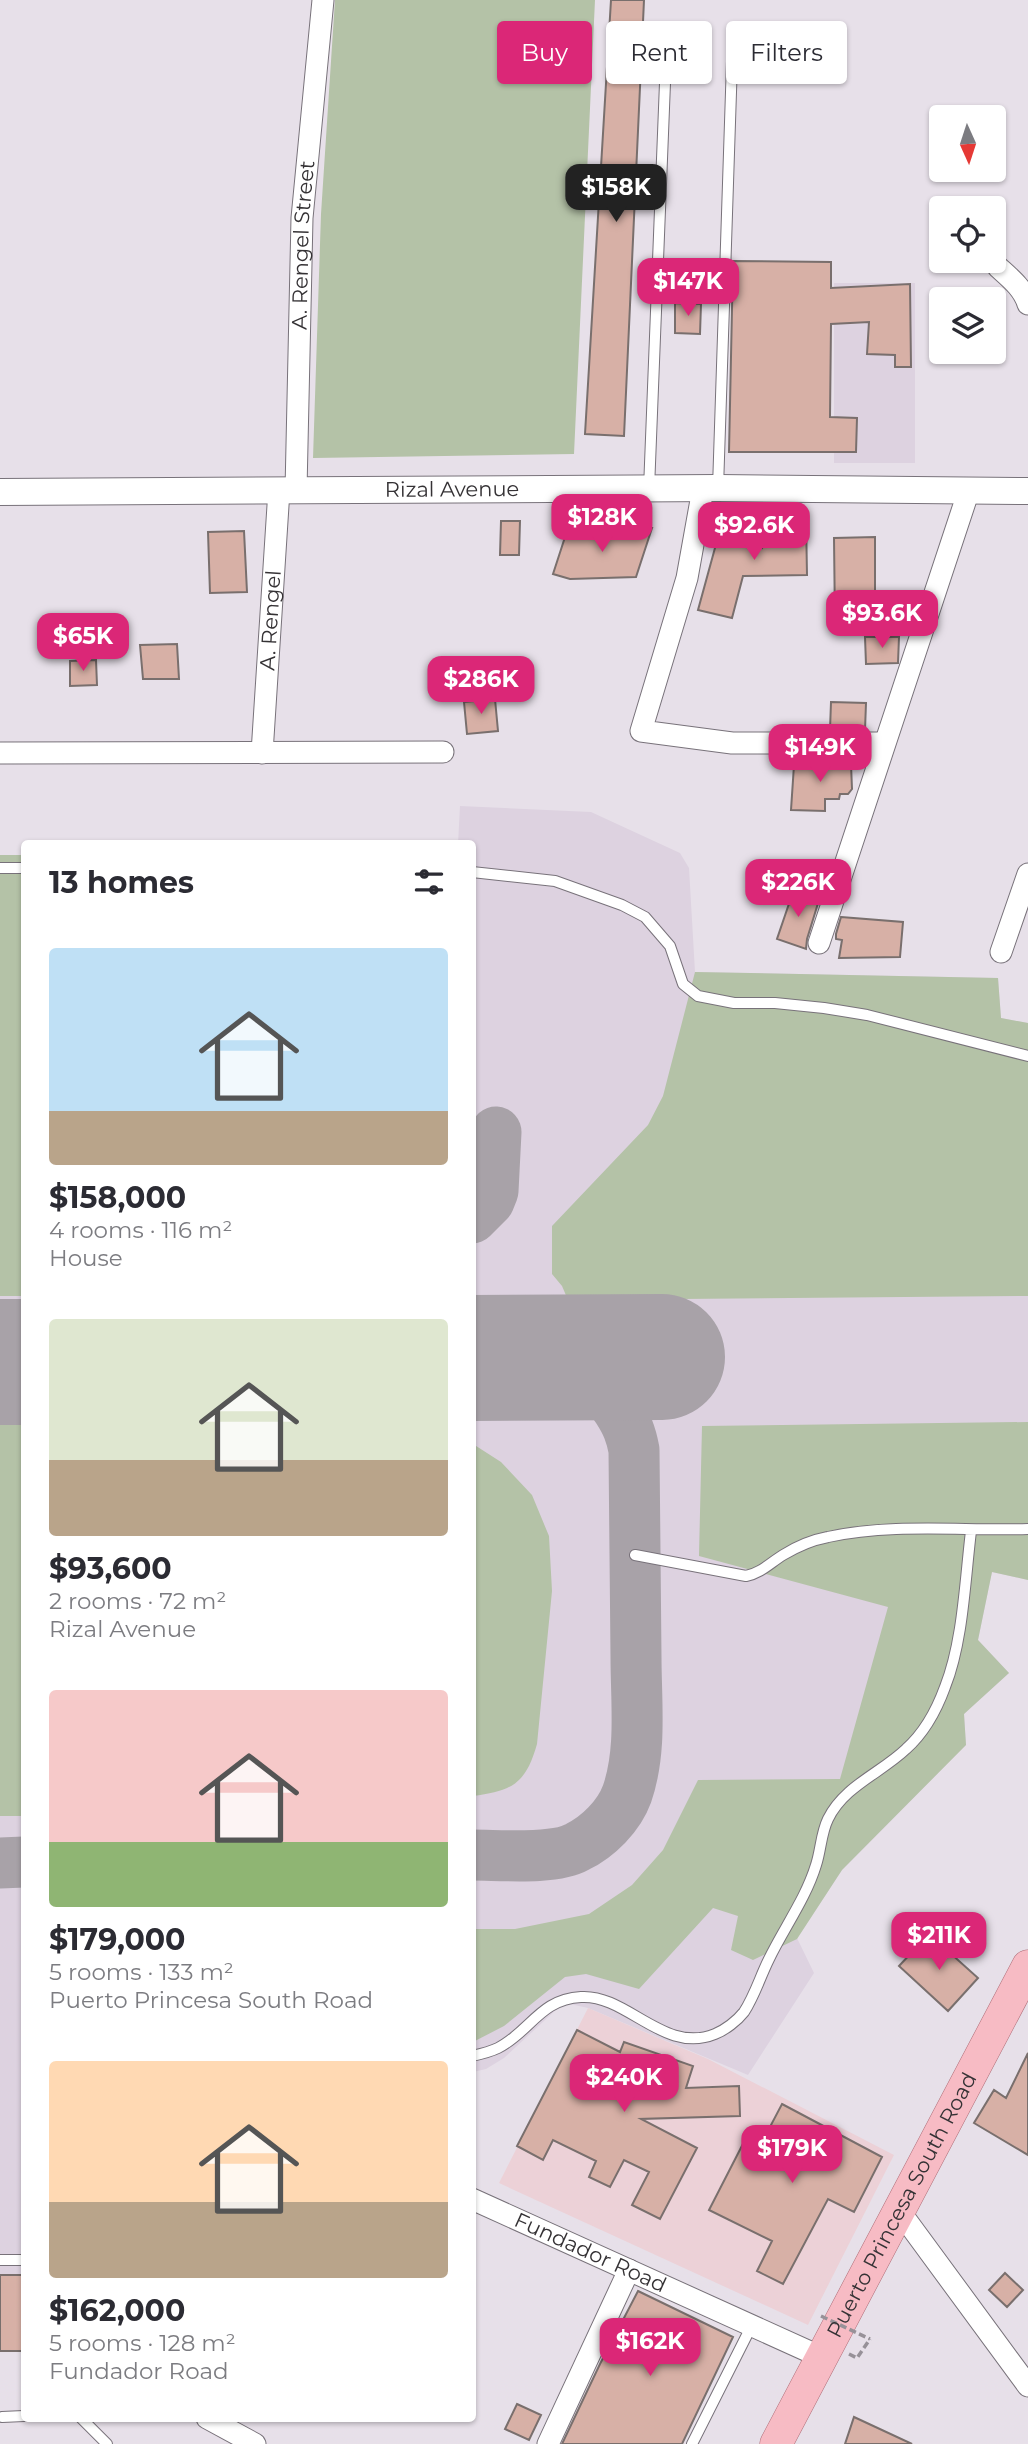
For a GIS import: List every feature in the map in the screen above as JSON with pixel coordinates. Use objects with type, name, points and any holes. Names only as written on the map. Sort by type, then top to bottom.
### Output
[{"type":"main road","name":"Puerto Princesa South Road","points":[[776,2444],[898,2209],[1019,2007],[1028,1966]]},
{"type":"street","name":"A. Rengel Street","points":[[287,490],[302,218],[323,0]]},
{"type":"street","points":[[1005,273],[1017,284],[1028,304]]},
{"type":"street","name":"Rizal Avenue","points":[[0,492],[649,489],[1028,491]]},
{"type":"street","points":[[711,489],[641,731],[732,743],[883,743]]},
{"type":"street","name":"A. Rengel","points":[[262,753],[287,490]]},
{"type":"street","points":[[818,943],[969,490]]},
{"type":"street","points":[[0,753],[443,752]]},
{"type":"street","points":[[1000,952],[1028,874]]},
{"type":"street","name":"Fundador Road","points":[[476,2201],[821,2357]]},
{"type":"street","points":[[898,2209],[1028,2386]]},
{"type":"street","points":[[548,2444],[629,2270]]},
{"type":"street","points":[[213,2422],[254,2444]]},
{"type":"lane","points":[[649,489],[665,84]]},
{"type":"lane","points":[[711,489],[730,84]]},
{"type":"lane","points":[[0,868],[21,868]]},
{"type":"lane","points":[[476,872],[555,881],[622,905],[645,917],[670,947],[683,984],[698,996],[734,1003],[787,1004],[867,1015],[1028,1056]]},
{"type":"lane","points":[[635,1555],[746,1576],[757,1574],[787,1552],[825,1537],[873,1531],[1028,1530]]},
{"type":"lane","points":[[476,2055],[499,2048],[550,2005],[581,1997],[594,1997],[659,2030],[684,2037],[714,2035],[742,2015],[754,1996],[768,1961],[806,1888],[816,1865],[826,1822],[832,1811],[867,1778],[905,1751],[918,1737],[940,1699],[955,1657],[971,1531]]},
{"type":"lane","points":[[0,2260],[21,2260]]},
{"type":"lane","points":[[692,2444],[752,2325]]},
{"type":"lane","points":[[2,2417],[21,2416]]},
{"type":"lane","points":[[85,2422],[107,2444]]},
{"type":"path","points":[[821,2316],[870,2339],[857,2358]]},
{"type":"shaded area","points":[[834,283],[915,283],[915,463],[834,463]]},
{"type":"shaded area","points":[[460,806],[591,812],[680,853],[689,868],[695,972],[998,978],[1001,1018],[1028,1023],[1028,1580],[992,1572],[978,1640],[1009,1673],[964,1714],[966,1745],[842,1870],[797,1938],[814,1973],[748,2075],[588,2008],[570,2004],[558,2008],[504,2058],[486,2069],[476,2071],[476,840],[458,840]]},
{"type":"shaded area","points":[[0,855],[21,855],[21,2351],[0,2351]]},
{"type":"shaded area","points":[[588,2008],[708,2059],[894,2155],[808,2325],[499,2183]]},
{"type":"green space","points":[[335,0],[595,0],[592,65],[592,21],[497,21],[497,84],[591,84],[574,454],[313,458],[321,214]]},
{"type":"green space","points":[[0,855],[21,855],[21,1296],[0,1296]]},
{"type":"green space","points":[[695,972],[998,978],[1001,1018],[1028,1023],[1028,1296],[568,1300],[562,1286],[552,1274],[552,1226],[648,1125],[663,1096]]},
{"type":"green space","points":[[1028,1422],[1028,1580],[992,1572],[978,1640],[1009,1673],[964,1714],[966,1745],[842,1870],[797,1939],[753,1960],[731,1950],[738,1916],[713,1908],[639,1989],[586,1974],[565,1977],[504,2026],[476,2040],[476,1929],[515,1929],[589,1914],[632,1885],[663,1850],[698,1780],[840,1779],[888,1607],[699,1556],[702,1426]]},
{"type":"green space","points":[[0,1424],[21,1424],[21,1816],[0,1816]]},
{"type":"green space","points":[[476,1446],[501,1462],[532,1495],[549,1536],[552,1591],[537,1744],[522,1776],[508,1788],[476,1795]]},
{"type":"building","points":[[611,0],[644,0],[643,21],[610,21]]},
{"type":"building","points":[[606,83],[640,84],[624,436],[585,434]]},
{"type":"building","points":[[733,261],[831,262],[831,288],[910,284],[911,367],[895,367],[895,355],[867,354],[869,322],[831,324],[830,417],[857,418],[856,452],[729,452]]},
{"type":"building","points":[[675,303],[701,304],[700,334],[675,333]]},
{"type":"building","points":[[762,518],[806,518],[807,575],[743,576],[732,618],[698,610],[718,537],[762,548]]},
{"type":"building","points":[[501,521],[520,521],[519,555],[500,555]]},
{"type":"building","points":[[652,528],[636,577],[570,579],[553,574],[567,531],[581,535],[583,530]]},
{"type":"building","points":[[244,531],[247,592],[210,593],[208,532]]},
{"type":"building","points":[[875,537],[875,624],[835,624],[834,538]]},
{"type":"building","points":[[865,637],[899,637],[898,663],[866,664]]},
{"type":"building","points":[[177,644],[179,679],[143,679],[140,645]]},
{"type":"building","points":[[96,660],[97,685],[70,686],[70,661]]},
{"type":"building","points":[[495,699],[498,731],[467,734],[464,702]]},
{"type":"building","points":[[831,702],[866,703],[865,730],[830,730]]},
{"type":"building","points":[[812,757],[835,759],[837,764],[851,764],[852,789],[848,794],[840,794],[839,799],[825,799],[825,811],[791,810],[794,765],[812,765]]},
{"type":"building","points":[[794,889],[819,900],[806,949],[777,939]]},
{"type":"building","points":[[841,917],[903,922],[900,957],[839,958],[842,940],[836,939],[836,934]]},
{"type":"building","points":[[929,1934],[978,1978],[948,2011],[899,1966]]},
{"type":"building","points":[[577,2030],[620,2052],[624,2042],[693,2066],[686,2088],[739,2086],[740,2116],[641,2119],[697,2148],[660,2219],[632,2205],[649,2172],[624,2160],[610,2187],[589,2177],[596,2161],[553,2140],[543,2160],[517,2146]]},
{"type":"building","points":[[1028,2053],[1028,2155],[974,2123],[994,2090],[1006,2098]]},
{"type":"building","points":[[782,2104],[882,2157],[854,2212],[828,2199],[783,2284],[757,2271],[772,2241],[709,2210],[747,2136],[761,2144]]},
{"type":"building","points":[[1005,2273],[1023,2290],[1007,2307],[989,2290]]},
{"type":"building","points":[[0,2275],[21,2275],[21,2351],[0,2351]]},
{"type":"building","points":[[638,2291],[733,2337],[682,2444],[562,2444],[600,2364]]},
{"type":"building","points":[[517,2404],[541,2415],[529,2440],[505,2429]]},
{"type":"building","points":[[854,2417],[912,2444],[845,2444]]},
{"type":"taxiway","points":[[476,1214],[489,1201],[493,1191],[496,1132]]},
{"type":"taxiway","points":[[476,1855],[555,1854],[585,1843],[600,1832],[619,1810],[627,1794],[635,1761],[637,1709],[632,1439],[618,1410],[599,1387],[579,1374],[527,1358]]},
{"type":"taxiway","points":[[0,1863],[21,1862]]},
{"type":"runway","points":[[476,1358],[662,1357]]},
{"type":"runway","points":[[0,1362],[21,1362]]}]
